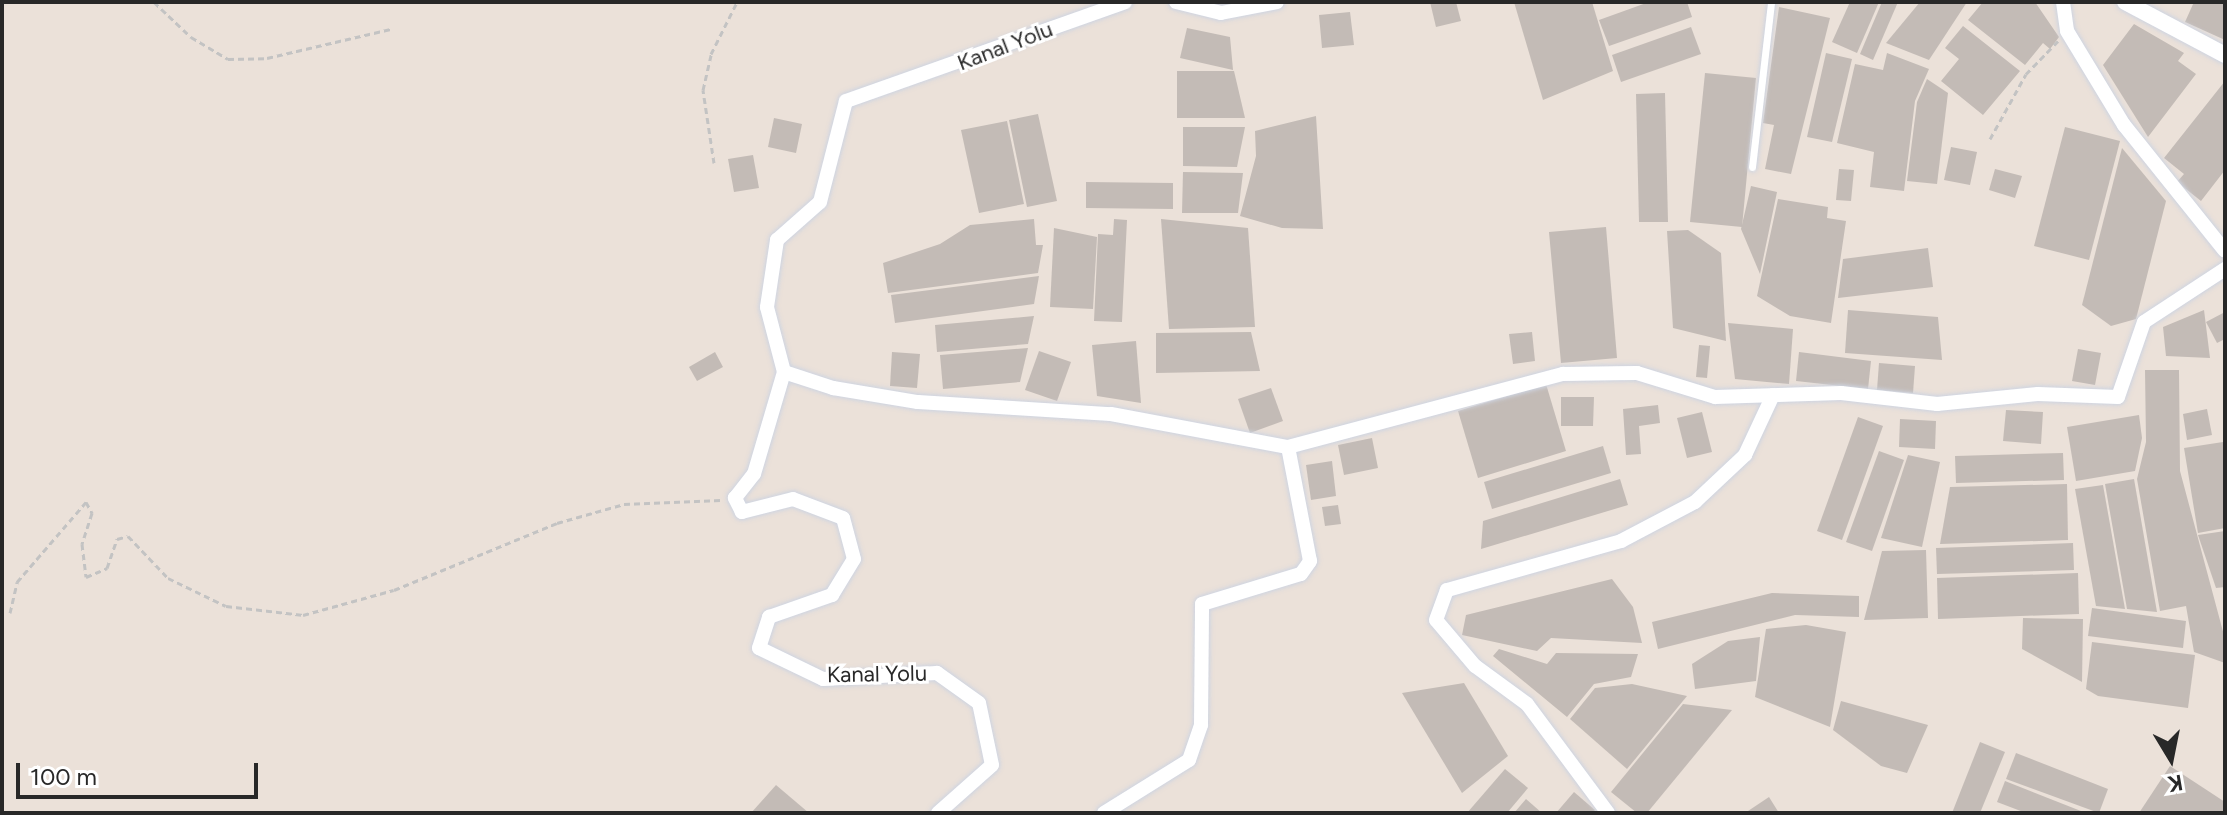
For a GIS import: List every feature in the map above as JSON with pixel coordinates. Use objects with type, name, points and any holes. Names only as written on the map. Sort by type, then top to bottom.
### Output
[{"type":"street","name":"Kanal Yolu","points":[[784,372],[767,307],[777,240],[820,202],[846,101],[1125,2]]},
{"type":"street","points":[[1176,2],[1221,13],[1277,2]]},
{"type":"street","points":[[2063,2],[2067,31],[2124,125],[2225,251]]},
{"type":"street","points":[[2125,2],[2225,55]]},
{"type":"street","points":[[735,498],[754,474],[784,372],[833,388],[918,402],[1111,414],[1288,447],[1563,374],[1637,373],[1715,397],[1841,393],[1937,404],[2038,394],[2118,397],[2144,322],[2225,269]]},
{"type":"street","points":[[1608,813],[1527,704],[1475,666],[1436,620],[1447,590],[1621,541],[1695,502],[1745,455],[1773,395]]},
{"type":"street","points":[[1104,813],[1189,760],[1201,725],[1202,604],[1301,574],[1310,561],[1288,447]]},
{"type":"street","name":"Kanal Yolu","points":[[735,498],[742,512],[793,499],[843,518],[854,559],[832,595],[769,617],[759,648],[823,679],[937,673],[979,703],[992,765],[938,813]]},
{"type":"lane","points":[[1752,167],[1771,2]]},
{"type":"path","points":[[154,2],[191,37],[228,59],[267,58],[391,29]]},
{"type":"path","points":[[714,163],[703,90],[711,54],[737,2]]},
{"type":"path","points":[[1990,139],[2026,74],[2067,31]]},
{"type":"path","points":[[10,613],[17,582],[86,502],[92,513],[82,544],[86,577],[107,568],[117,539],[128,536],[168,578],[226,606],[303,615],[394,590],[557,523],[624,504],[735,498]]},
{"type":"building","points":[[1430,2],[1456,2],[1461,21],[1436,27]]},
{"type":"building","points":[[1514,2],[1592,2],[1613,71],[1543,100]]},
{"type":"building","points":[[1649,2],[1687,2],[1692,17],[1609,46],[1599,20]]},
{"type":"building","points":[[1850,2],[1879,2],[1857,53],[1832,42]]},
{"type":"building","points":[[1882,2],[1898,2],[1873,60],[1860,54]]},
{"type":"building","points":[[1920,2],[1967,2],[1929,60],[1886,43]]},
{"type":"building","points":[[1983,2],[2035,2],[2059,37],[2050,49],[2043,43],[2025,65],[1968,20]]},
{"type":"building","points":[[2194,2],[2225,3],[2225,40],[2185,22]]},
{"type":"building","points":[[1779,7],[1830,18],[1791,174],[1765,169],[1774,125],[1763,123]]},
{"type":"building","points":[[1350,12],[1354,45],[1322,48],[1319,15]]},
{"type":"building","points":[[2134,24],[2184,53],[2178,61],[2196,74],[2148,137],[2103,65]]},
{"type":"building","points":[[1963,26],[2020,71],[1983,115],[1941,81],[1959,59],[1945,48]]},
{"type":"building","points":[[1691,27],[1701,54],[1621,82],[1612,55]]},
{"type":"building","points":[[1187,28],[1230,37],[1233,70],[1180,58]]},
{"type":"building","points":[[1826,53],[1852,59],[1832,142],[1807,137]]},
{"type":"building","points":[[1887,53],[1929,69],[1915,101],[1904,191],[1870,187],[1874,152],[1837,143],[1855,64],[1883,70]]},
{"type":"building","points":[[1177,71],[1234,71],[1245,118],[1177,118]]},
{"type":"building","points":[[1705,73],[1756,78],[1742,227],[1690,222]]},
{"type":"building","points":[[1927,79],[1948,93],[1937,184],[1907,181],[1917,102]]},
{"type":"building","points":[[2225,81],[2225,170],[2201,201],[2177,182],[2184,174],[2164,158]]},
{"type":"building","points":[[1665,93],[1668,222],[1639,222],[1636,94]]},
{"type":"building","points":[[1038,114],[1057,201],[1027,207],[1009,120]]},
{"type":"building","points":[[1316,116],[1323,229],[1282,228],[1240,216],[1256,156],[1255,131]]},
{"type":"building","points":[[774,118],[802,124],[796,153],[768,147]]},
{"type":"building","points":[[1007,121],[1024,204],[979,213],[961,130]]},
{"type":"building","points":[[1183,127],[1245,127],[1237,167],[1183,166]]},
{"type":"building","points":[[2065,127],[2120,141],[2089,260],[2034,246]]},
{"type":"building","points":[[1951,147],[1977,152],[1970,185],[1944,180]]},
{"type":"building","points":[[2122,148],[2166,201],[2136,319],[2111,326],[2082,305]]},
{"type":"building","points":[[753,155],[759,188],[734,192],[728,159]]},
{"type":"building","points":[[1839,169],[1854,170],[1851,201],[1836,200]]},
{"type":"building","points":[[1995,169],[2022,176],[2015,198],[1989,190]]},
{"type":"building","points":[[1183,172],[1243,173],[1238,213],[1182,213]]},
{"type":"building","points":[[1086,182],[1173,183],[1173,209],[1086,208]]},
{"type":"building","points":[[1751,186],[1777,192],[1760,274],[1741,229]]},
{"type":"building","points":[[1778,199],[1828,207],[1827,218],[1846,221],[1831,323],[1790,316],[1757,296]]},
{"type":"building","points":[[1034,219],[1036,245],[1043,245],[1038,273],[888,293],[883,263],[940,244],[970,225]]},
{"type":"building","points":[[1114,219],[1127,220],[1122,322],[1094,321],[1098,234],[1113,235]]},
{"type":"building","points":[[1161,219],[1248,228],[1255,327],[1169,329]]},
{"type":"building","points":[[1606,227],[1617,358],[1561,363],[1549,232]]},
{"type":"building","points":[[1054,228],[1097,237],[1093,309],[1050,307]]},
{"type":"building","points":[[1688,230],[1721,253],[1726,341],[1673,328],[1667,231]]},
{"type":"building","points":[[1928,248],[1933,287],[1838,298],[1843,259]]},
{"type":"building","points":[[1039,276],[1034,304],[895,323],[891,295]]},
{"type":"building","points":[[1848,310],[1938,317],[1942,360],[1845,353]]},
{"type":"building","points":[[2204,310],[2210,358],[2166,356],[2163,327]]},
{"type":"building","points":[[2225,312],[2225,339],[2217,343],[2206,322]]},
{"type":"building","points":[[1034,316],[1028,344],[937,352],[935,325]]},
{"type":"building","points":[[1728,323],[1793,329],[1789,384],[1735,379]]},
{"type":"building","points":[[1251,332],[1260,371],[1156,373],[1156,333]]},
{"type":"building","points":[[1532,332],[1535,361],[1513,364],[1509,334]]},
{"type":"building","points":[[1136,341],[1141,403],[1097,396],[1092,345]]},
{"type":"building","points":[[1699,345],[1710,346],[1707,378],[1696,377]]},
{"type":"building","points":[[1028,348],[1020,382],[943,389],[940,355]]},
{"type":"building","points":[[2078,349],[2101,353],[2095,385],[2072,381]]},
{"type":"building","points":[[1039,351],[1071,362],[1057,401],[1025,390]]},
{"type":"building","points":[[715,352],[723,367],[697,381],[689,367]]},
{"type":"building","points":[[892,352],[920,354],[917,388],[890,386]]},
{"type":"building","points":[[1799,352],[1871,361],[1868,389],[1796,381]]},
{"type":"building","points":[[1879,363],[1915,366],[1913,393],[1877,390]]},
{"type":"building","points":[[2145,370],[2179,370],[2180,471],[2225,639],[2225,663],[2194,652],[2186,606],[2160,611],[2137,479],[2146,442]]},
{"type":"building","points":[[1546,384],[1566,451],[1478,478],[1458,411]]},
{"type":"building","points":[[1271,388],[1283,421],[1250,433],[1238,399]]},
{"type":"building","points":[[1561,397],[1594,397],[1593,426],[1561,426]]},
{"type":"building","points":[[1658,405],[1660,423],[1639,426],[1641,454],[1626,455],[1623,409]]},
{"type":"building","points":[[2207,409],[2212,435],[2187,440],[2183,414]]},
{"type":"building","points":[[2006,410],[2043,412],[2041,444],[2003,441]]},
{"type":"building","points":[[1702,412],[1712,452],[1687,458],[1677,418]]},
{"type":"building","points":[[2139,415],[2142,438],[2135,471],[2076,481],[2067,427]]},
{"type":"building","points":[[1858,417],[1883,426],[1842,540],[1817,531]]},
{"type":"building","points":[[1900,419],[1936,421],[1935,449],[1899,447]]},
{"type":"building","points":[[1372,438],[1378,468],[1344,475],[1338,445]]},
{"type":"building","points":[[2223,442],[2225,528],[2198,533],[2184,448]]},
{"type":"building","points":[[1603,446],[1611,473],[1492,509],[1484,482]]},
{"type":"building","points":[[1879,451],[1904,460],[1872,551],[1846,542]]},
{"type":"building","points":[[2063,453],[2064,480],[1956,483],[1955,456]]},
{"type":"building","points":[[1908,455],[1940,462],[1922,547],[1881,538]]},
{"type":"building","points":[[1332,461],[1336,496],[1311,500],[1306,465]]},
{"type":"building","points":[[1620,479],[1628,505],[1481,549],[1483,521]]},
{"type":"building","points":[[2134,479],[2157,612],[2127,609],[2105,484]]},
{"type":"building","points":[[2067,484],[2068,540],[1940,544],[1950,487]]},
{"type":"building","points":[[2103,485],[2125,609],[2096,606],[2075,489]]},
{"type":"building","points":[[1338,505],[1341,524],[1325,526],[1322,507]]},
{"type":"building","points":[[2225,531],[2225,587],[2216,588],[2198,535]]},
{"type":"building","points":[[2073,543],[2074,570],[1937,574],[1936,548]]},
{"type":"building","points":[[1926,550],[1928,618],[1864,620],[1882,551]]},
{"type":"building","points":[[2078,573],[2079,614],[1938,619],[1937,578]]},
{"type":"building","points":[[1612,579],[1633,607],[1642,643],[1551,638],[1537,651],[1462,635],[1466,615]]},
{"type":"building","points":[[1772,593],[1859,596],[1859,617],[1795,615],[1658,649],[1652,622]]},
{"type":"building","points":[[2092,608],[2186,621],[2183,648],[2088,636]]},
{"type":"building","points":[[2023,618],[2083,619],[2082,682],[2022,649]]},
{"type":"building","points":[[1806,625],[1846,632],[1830,727],[1755,697],[1766,629]]},
{"type":"building","points":[[1760,637],[1756,681],[1695,689],[1692,664],[1728,641]]},
{"type":"building","points":[[2092,642],[2195,655],[2188,708],[2098,696],[2086,689]]},
{"type":"building","points":[[1499,649],[1547,664],[1556,653],[1638,654],[1631,677],[1594,684],[1567,717],[1493,656]]},
{"type":"building","points":[[1464,683],[1508,756],[1462,793],[1402,693]]},
{"type":"building","points":[[1632,684],[1687,696],[1627,769],[1570,719],[1595,688]]},
{"type":"building","points":[[1841,701],[1928,725],[1907,773],[1881,766],[1833,730]]},
{"type":"building","points":[[1683,704],[1732,710],[1647,813],[1637,813],[1611,792]]},
{"type":"building","points":[[1980,742],[2005,752],[1980,813],[1952,813]]},
{"type":"building","points":[[2016,753],[2108,789],[2099,813],[2006,779]]},
{"type":"building","points":[[2170,766],[2225,802],[2225,813],[2139,813]]},
{"type":"building","points":[[1505,769],[1528,788],[1507,813],[1467,813]]},
{"type":"building","points":[[2005,781],[2086,813],[2026,813],[1997,802]]},
{"type":"building","points":[[776,785],[809,813],[751,813]]},
{"type":"building","points":[[1574,792],[1595,810],[1593,813],[1556,813]]},
{"type":"building","points":[[1769,797],[1779,813],[1745,813]]},
{"type":"building","points":[[1526,799],[1542,813],[1514,813]]}]
